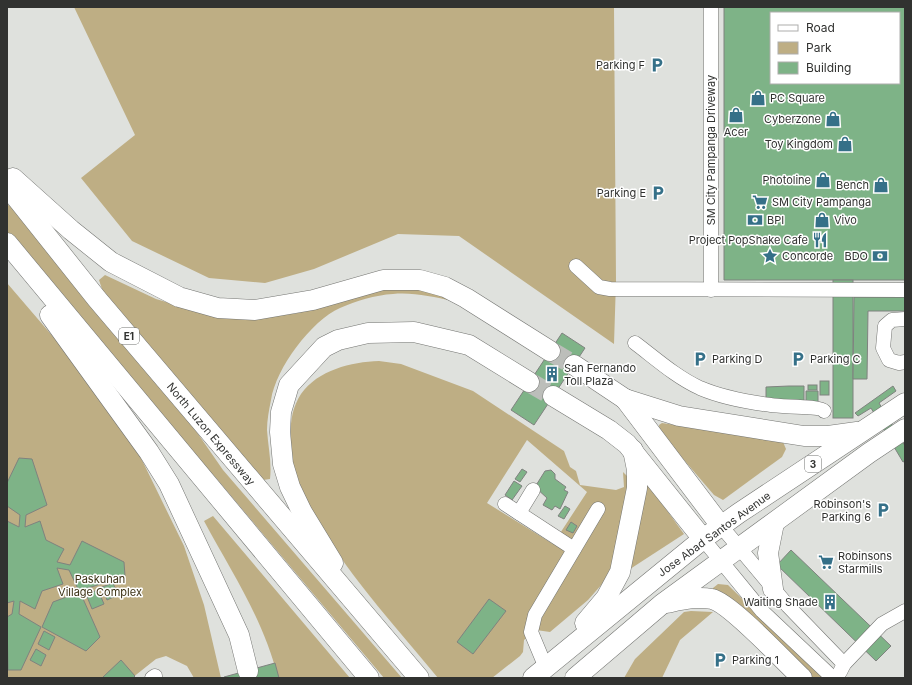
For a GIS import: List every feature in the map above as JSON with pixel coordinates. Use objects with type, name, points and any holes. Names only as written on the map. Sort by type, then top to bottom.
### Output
[{"type":"highway","points":[[7,172],[71,230],[110,262],[179,297],[218,308],[255,310],[313,300],[384,280],[420,280],[444,287],[466,298],[550,351]]},
{"type":"highway","name":"North Luzon Expressway","points":[[7,186],[97,299],[419,678]]},
{"type":"highway","points":[[7,244],[369,678]]},
{"type":"highway","points":[[7,254],[150,452],[169,484],[239,636],[248,671]]},
{"type":"highway","points":[[378,631],[309,524],[290,487],[283,464],[280,432],[281,412],[289,385],[324,347],[338,340],[368,333],[414,332],[469,345],[529,382]]},
{"type":"highway","points":[[574,365],[625,400],[679,416],[782,433],[828,436],[863,430]]},
{"type":"highway","points":[[553,396],[609,430],[633,450],[703,539]]},
{"type":"highway","points":[[625,400],[721,526]]},
{"type":"highway","name":"Jose Abad Santos Avenue","points":[[540,673],[703,539],[905,403]]},
{"type":"highway","name":"3","points":[[576,678],[662,604],[869,453],[905,429]]},
{"type":"highway","points":[[540,673],[606,598],[620,572],[637,488],[637,462],[633,450]]},
{"type":"highway","points":[[773,589],[768,553],[774,523]]},
{"type":"highway","points":[[662,604],[696,598],[714,600],[746,625],[802,678]]},
{"type":"street","name":"SM City Pampanga Driveway","points":[[711,7],[711,290]]},
{"type":"street","points":[[576,266],[599,287],[610,290],[905,290]]},
{"type":"street","points":[[905,319],[892,320],[885,326],[883,348],[889,360],[898,363],[905,362]]},
{"type":"street","points":[[634,343],[672,371],[707,390],[722,396],[772,405],[820,408],[824,411]]},
{"type":"street","points":[[519,513],[533,490]]},
{"type":"street","points":[[505,504],[574,549]]},
{"type":"street","points":[[540,673],[531,632],[532,623],[537,611],[598,509]]},
{"type":"street","points":[[721,526],[773,589],[844,664]]},
{"type":"street","points":[[703,539],[762,611],[833,678]]},
{"type":"street","points":[[837,678],[844,664],[882,624],[905,611]]},
{"type":"green space","points":[[74,7],[614,7],[616,281],[614,344],[459,236],[398,234],[314,269],[265,283],[209,278],[132,241],[81,178],[135,135]]},
{"type":"green space","points":[[7,204],[176,402],[223,470],[402,678],[384,678],[216,478],[152,410],[7,235]]},
{"type":"green space","points":[[105,275],[156,299],[193,310],[260,318],[298,313],[387,286],[423,288],[453,301],[423,295],[393,294],[379,296],[340,308],[329,314],[318,323],[296,347],[287,360],[274,387],[267,426],[270,479],[263,480],[103,292],[99,280]]},
{"type":"green space","name":"Paskuhan Village Complex","points":[[7,283],[85,374],[140,456],[184,546],[204,605],[221,678],[194,678],[187,666],[166,656],[156,659],[132,678],[7,678]]},
{"type":"green space","points":[[379,361],[401,364],[473,391],[564,451],[570,467],[576,471],[580,485],[616,490],[624,487],[623,472],[631,480],[614,564],[603,583],[588,600],[550,632],[536,630],[524,640],[523,652],[520,656],[492,678],[438,678],[368,594],[336,550],[321,528],[293,475],[291,425],[294,409],[301,394],[316,379],[326,373],[357,363]],"holes":[[[527,440],[587,492],[553,544],[487,503]]]},
{"type":"green space","points":[[662,423],[776,440],[783,442],[786,449],[782,457],[723,500],[714,495],[660,432],[659,425]]},
{"type":"green space","points":[[645,480],[684,534],[627,571]]},
{"type":"green space","points":[[213,516],[350,678],[278,678],[272,657],[256,617],[204,521]]},
{"type":"green space","points":[[718,584],[728,585],[824,678],[813,678],[758,623],[712,592],[713,588]]},
{"type":"green space","points":[[684,612],[713,612],[680,640],[662,678],[624,678],[635,659]]},
{"type":"building","points":[[724,7],[905,7],[905,280],[724,280]]},
{"type":"building","points":[[833,280],[853,280],[853,418],[833,418]]},
{"type":"building","points":[[854,297],[905,297],[905,311],[868,311],[867,379],[853,379]]},
{"type":"building","name":"San Fernando Toll Plaza","points":[[562,333],[585,348],[534,425],[511,410]]},
{"type":"building","points":[[820,381],[829,381],[829,395],[820,395]]},
{"type":"building","points":[[808,385],[817,385],[817,390],[808,390]]},
{"type":"building","points":[[804,386],[804,402],[766,400],[766,387]]},
{"type":"building","points":[[893,386],[896,391],[879,403],[905,446],[905,461],[903,462],[871,408],[858,416],[855,413]]},
{"type":"building","points":[[806,391],[818,391],[818,402],[806,403]]},
{"type":"building","points":[[19,458],[32,459],[47,505],[26,515],[25,527],[40,521],[46,540],[64,549],[57,562],[70,565],[82,541],[124,562],[125,576],[79,591],[69,570],[57,568],[63,584],[42,591],[35,609],[20,601],[19,614],[41,627],[21,670],[8,670],[7,617],[12,614],[14,601],[7,603],[7,521],[19,527],[20,515],[7,506],[7,483]]},
{"type":"building","points":[[522,469],[527,472],[520,482],[515,479]]},
{"type":"building","points":[[551,470],[555,474],[555,479],[566,487],[564,490],[568,492],[560,509],[555,506],[552,510],[543,505],[547,498],[535,487],[545,471]]},
{"type":"building","points":[[514,481],[522,486],[512,500],[505,495]]},
{"type":"building","points":[[565,506],[570,509],[564,519],[558,516]]},
{"type":"building","points":[[571,522],[577,526],[573,533],[566,530]]},
{"type":"building","name":"Waiting Shade","points":[[791,550],[891,646],[876,661],[777,565]]},
{"type":"building","points":[[113,583],[118,595],[107,600],[102,587]]},
{"type":"building","points":[[98,590],[104,604],[92,609],[86,594]]},
{"type":"building","points":[[80,592],[100,637],[86,651],[42,627],[53,602]]},
{"type":"building","points":[[489,599],[506,611],[473,654],[457,642]]},
{"type":"building","points":[[44,631],[55,637],[49,650],[38,644]]},
{"type":"building","points":[[36,649],[46,655],[41,666],[30,660]]},
{"type":"building","points":[[121,660],[135,676],[133,678],[103,677]]},
{"type":"building","points":[[275,663],[279,678],[224,678],[224,677]]},
{"type":"tunnel","points":[[550,351],[574,365]]},
{"type":"tunnel","points":[[529,382],[553,396]]},
{"type":"place","name":"Parking F","points":[[657,65]]},
{"type":"place","name":"PC Square","points":[[758,98]]},
{"type":"place","name":"Acer","points":[[736,115]]},
{"type":"place","name":"Cyberzone","points":[[833,119]]},
{"type":"place","name":"Toy Kingdom","points":[[845,144]]},
{"type":"place","name":"Photoline","points":[[823,180]]},
{"type":"place","name":"Bench","points":[[881,185]]},
{"type":"place","name":"Parking E","points":[[658,193]]},
{"type":"place","name":"SM City Pampanga","points":[[760,202]]},
{"type":"place","name":"BPI","points":[[755,220]]},
{"type":"place","name":"Vivo","points":[[822,220]]},
{"type":"place","name":"Project PopShake Cafe","points":[[820,240]]},
{"type":"place","name":"Concorde","points":[[770,256]]},
{"type":"place","name":"BDO","points":[[880,256]]},
{"type":"place","name":"Parking D","points":[[700,359]]},
{"type":"place","name":"Parking C","points":[[798,359]]},
{"type":"place","name":"San Fernando Toll Plaza","points":[[552,374]]},
{"type":"place","name":"Robinson's Parking 6","points":[[883,510]]},
{"type":"place","name":"Robinsons Starmills","points":[[826,562]]},
{"type":"place","name":"Waiting Shade","points":[[830,602]]},
{"type":"place","name":"Parking 1","points":[[720,660]]}]
